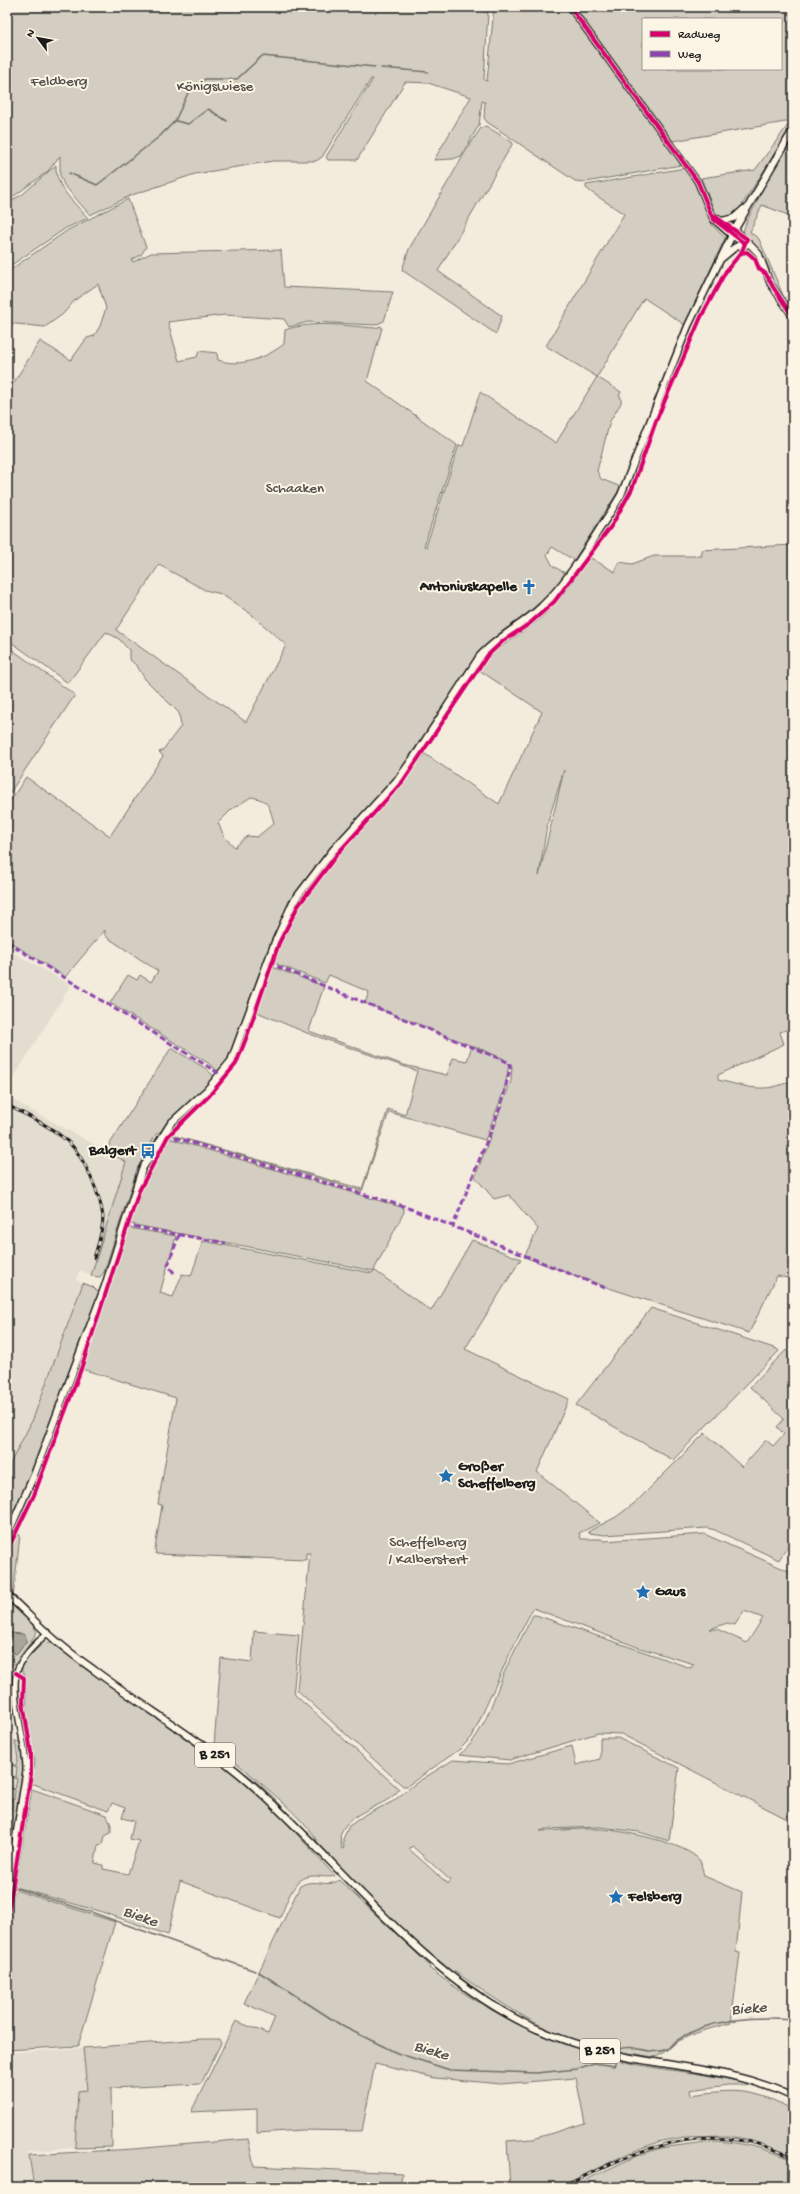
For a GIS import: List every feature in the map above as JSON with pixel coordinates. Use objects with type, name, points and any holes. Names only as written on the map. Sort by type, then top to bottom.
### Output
[{"type":"main road","points":[[7,1536],[40,1458],[104,1286],[136,1185],[148,1157],[171,1123],[207,1090],[231,1061],[275,942],[293,902],[334,850],[399,778],[480,656],[489,645],[529,617],[553,595],[612,510],[621,495],[688,326],[735,230],[793,130]]},
{"type":"main road","points":[[722,221],[734,218],[748,206]]},
{"type":"main road","points":[[735,230],[756,249],[761,257],[770,283],[793,317]]},
{"type":"main road","points":[[732,236],[756,249]]},
{"type":"main road","points":[[720,260],[734,248],[744,243]]},
{"type":"main road","name":"B 251","points":[[8,1595],[46,1633],[93,1670],[204,1746],[236,1771],[272,1803],[406,1938],[478,1996],[526,2023],[595,2050],[732,2075],[763,2084],[793,2097]]},
{"type":"street","points":[[570,7],[698,182],[710,213],[715,221],[732,236]]},
{"type":"street","points":[[710,213],[735,230]]},
{"type":"street","points":[[7,1891],[26,1771],[26,1754],[15,1690],[15,1677],[21,1663],[46,1633]]},
{"type":"shaded area","points":[[7,949],[71,985],[7,1088]]},
{"type":"shaded area","points":[[7,1097],[127,1162],[91,1276],[80,1270],[78,1274],[76,1280],[83,1283],[33,1419],[11,1462],[7,1508]]},
{"type":"shaded area","points":[[10,1633],[23,1634],[26,1637],[26,1642],[16,1654],[12,1652]]},
{"type":"shaded area","points":[[7,1736],[19,1740],[22,1775],[15,1824],[7,1861]]},
{"type":"shaded area","points":[[83,2048],[87,2090],[78,2091],[75,2148],[28,2151],[34,2187],[7,2187],[7,2053]]},
{"type":"green space","points":[[7,7],[478,7],[488,13],[484,80],[487,81],[494,7],[565,7],[681,165],[586,182],[575,181],[487,122],[484,118],[485,102],[482,101],[479,125],[461,156],[453,159],[434,160],[471,97],[428,83],[405,82],[357,160],[328,160],[326,157],[373,79],[371,79],[322,157],[316,161],[273,161],[195,174],[132,195],[90,215],[64,185],[60,175],[60,156],[47,172],[7,201]]},
{"type":"green space","points":[[575,7],[793,7],[793,125],[735,216],[722,218],[716,215],[701,178],[755,170],[791,121],[673,141]]},
{"type":"green space","points":[[486,126],[513,143],[438,271],[502,316],[496,334],[402,270],[409,249],[470,144],[481,128]]},
{"type":"green space","points":[[793,134],[793,217],[762,205],[750,232],[759,239],[788,307],[771,280],[769,268],[761,251],[743,233],[746,223],[760,194]]},
{"type":"green space","points":[[56,165],[59,180],[66,194],[88,218],[66,228],[7,268],[7,203],[23,194]]},
{"type":"green space","points":[[685,168],[694,183],[712,225],[725,238],[685,325],[644,298],[597,377],[546,346],[624,214],[591,192],[586,188],[586,185]]},
{"type":"green space","name":"Schaaken","points":[[128,199],[146,247],[141,255],[131,260],[133,262],[151,253],[281,250],[284,287],[393,292],[384,321],[375,325],[308,322],[289,327],[284,319],[225,315],[168,322],[179,361],[197,357],[199,351],[217,353],[218,360],[235,363],[253,360],[269,354],[284,344],[285,330],[296,327],[318,324],[375,328],[381,326],[382,328],[367,381],[457,445],[424,546],[426,547],[459,445],[463,446],[480,392],[556,443],[597,377],[621,392],[619,396],[621,397],[621,403],[610,421],[597,471],[601,479],[621,487],[574,560],[552,547],[547,555],[553,566],[565,573],[558,585],[526,618],[505,629],[476,657],[397,775],[332,846],[293,897],[273,937],[241,1032],[232,1052],[219,1072],[208,1063],[110,1003],[128,975],[137,980],[140,975],[151,982],[158,971],[105,936],[105,930],[65,977],[7,940],[7,806],[26,777],[110,836],[163,756],[159,752],[162,751],[181,726],[179,713],[145,679],[137,666],[129,659],[129,650],[119,639],[106,632],[68,683],[7,639],[7,393],[40,341],[71,360],[87,338],[94,336],[100,326],[106,308],[98,284],[75,300],[63,314],[45,327],[7,323],[7,272],[68,230]],"holes":[[[159,565],[205,590],[221,594],[251,614],[286,645],[246,722],[116,630]],[[251,797],[265,802],[271,812],[274,823],[257,837],[247,836],[235,847],[225,838],[218,823],[232,809]]]},
{"type":"green space","points":[[793,545],[793,1028],[780,1032],[784,1044],[718,1075],[718,1080],[747,1087],[764,1088],[773,1087],[793,1080],[793,1279],[777,1276],[749,1333],[612,1289],[524,1257],[538,1229],[509,1195],[494,1199],[475,1177],[511,1081],[512,1066],[509,1063],[505,1088],[485,1140],[389,1112],[362,1191],[171,1135],[362,1189],[388,1109],[405,1115],[417,1071],[307,1033],[257,1012],[272,967],[324,986],[309,1031],[404,1065],[447,1075],[453,1058],[467,1061],[472,1046],[365,1003],[369,992],[329,975],[325,983],[274,963],[282,940],[305,899],[332,863],[391,797],[425,754],[499,804],[542,712],[479,670],[501,647],[536,622],[551,609],[579,573],[589,557],[615,572],[619,562],[632,564],[654,556],[702,556],[701,550]],"holes":[[[564,770],[539,876],[547,825]]]},
{"type":"green space","points":[[7,646],[75,695],[7,797]]},
{"type":"green space","points":[[171,1048],[205,1068],[216,1078],[160,1132],[156,1134],[137,1169],[104,1272],[100,1277],[91,1276],[126,1162],[106,1150]]},
{"type":"green space","name":"Scheffelberg / Kalberstert","points":[[168,1138],[404,1208],[404,1212],[374,1270],[431,1311],[472,1240],[521,1259],[465,1349],[569,1399],[537,1472],[600,1523],[579,1533],[581,1539],[601,1539],[604,1541],[704,1534],[793,1573],[793,1822],[621,1734],[598,1733],[510,1760],[459,1755],[468,1747],[481,1728],[514,1651],[533,1615],[691,1668],[694,1664],[640,1648],[533,1608],[511,1651],[472,1737],[460,1749],[407,1786],[403,1786],[297,1690],[310,1553],[306,1553],[306,1560],[156,1554],[155,1549],[162,1505],[158,1504],[176,1398],[82,1369],[129,1228],[176,1236],[160,1293],[173,1297],[182,1274],[191,1276],[203,1241],[372,1273],[374,1271],[130,1224],[148,1173]],"holes":[[[744,1611],[763,1618],[747,1643],[717,1629],[710,1629],[727,1623],[735,1625]]]},
{"type":"green space","points":[[83,1283],[93,1287],[99,1293],[32,1472],[7,1528],[11,1462],[33,1419]]},
{"type":"green space","points":[[651,1308],[777,1349],[779,1351],[673,1460],[576,1405]]},
{"type":"green space","points":[[790,1350],[793,1352],[793,1538],[779,1560],[715,1530],[707,1528],[605,1535],[588,1532],[616,1517],[636,1502],[705,1433],[742,1467],[766,1440],[773,1446],[784,1434],[777,1427],[784,1419],[750,1387],[785,1351]]},
{"type":"green space","points":[[12,1534],[20,1535],[13,1598],[8,1574],[9,1551]]},
{"type":"green space","points":[[7,1598],[30,1621],[37,1632],[19,1661],[7,1668]],"holes":[[[10,1633],[21,1634],[26,1637],[26,1642],[16,1654],[12,1652]]]},
{"type":"green space","points":[[254,1631],[299,1635],[294,1686],[295,1695],[399,1789],[387,1800],[360,1814],[345,1826],[340,1835],[342,1849],[344,1848],[343,1839],[349,1826],[366,1814],[392,1802],[416,1783],[453,1760],[508,1764],[572,1746],[576,1765],[600,1759],[600,1738],[618,1738],[679,1768],[669,1841],[639,1832],[600,1827],[546,1829],[540,1831],[599,1829],[637,1835],[668,1843],[693,1854],[700,1861],[704,1876],[742,1892],[736,1952],[740,1953],[731,2023],[690,2036],[677,2042],[656,2057],[612,2051],[587,2045],[563,2036],[518,2013],[454,1971],[452,1975],[417,1947],[352,1882],[343,1870],[336,1867],[232,1766],[256,1781],[267,1791],[320,1847],[313,1835],[288,1808],[256,1779],[214,1745],[221,1658],[252,1662]],"holes":[[[412,1846],[450,1880],[448,1884],[409,1849]]]},
{"type":"green space","points":[[44,1642],[51,1643],[234,1773],[283,1819],[335,1876],[313,1876],[300,1880],[288,1898],[280,1918],[180,1881],[168,1935],[102,1912],[15,1887],[32,1789],[107,1815],[111,1825],[111,1833],[105,1836],[103,1844],[98,1845],[95,1863],[103,1865],[103,1869],[128,1874],[139,1841],[130,1839],[134,1821],[122,1818],[125,1808],[112,1803],[108,1811],[31,1783],[35,1763],[27,1714],[25,1675],[21,1669],[26,1660]]},
{"type":"green space","points":[[15,1741],[22,1743],[23,1779],[16,1821],[10,1825],[7,1824],[7,1822],[9,1822],[11,1813],[7,1810],[11,1811],[13,1802],[7,1798],[14,1800],[15,1790],[7,1787],[15,1789],[17,1779],[7,1776],[16,1777],[17,1767],[11,1765],[16,1765],[18,1759]]},
{"type":"green space","points":[[339,1880],[430,1966],[429,1968],[453,1986],[502,2016],[554,2040],[610,2058],[639,2065],[710,2076],[752,2085],[728,2085],[690,2090],[691,2095],[732,2091],[755,2094],[793,2110],[793,2156],[746,2139],[729,2136],[684,2137],[658,2142],[629,2153],[559,2187],[510,2187],[507,2141],[533,2139],[585,2123],[576,2078],[501,2084],[435,2078],[375,2064],[362,2131],[302,2130],[257,2133],[257,2109],[191,2112],[236,2021],[268,2034],[275,2017],[244,2003],[300,1886],[311,1883],[330,1883]]},
{"type":"green space","points":[[15,1890],[115,1922],[78,2046],[7,2050],[7,1927]]},
{"type":"green space","points":[[219,2039],[221,2043],[201,2084],[111,2088],[112,2147],[75,2148],[78,2091],[87,2090],[83,2048]]},
{"type":"green space","points":[[248,2139],[254,2166],[402,2173],[400,2187],[34,2187],[29,2155],[133,2149]]},
{"type":"green space","points":[[713,2141],[754,2147],[793,2160],[793,2187],[571,2187],[634,2157],[660,2148]]},
{"type":"waterway","points":[[69,173],[97,185],[159,137],[175,121],[188,93],[205,79],[237,79],[262,56],[375,67]]},
{"type":"waterway","points":[[381,68],[428,72]]},
{"type":"waterway","points":[[176,121],[188,124],[208,109],[227,121]]},
{"type":"waterway","name":"Bieke","points":[[15,1888],[91,1912],[255,1971]]},
{"type":"waterway","name":"Bieke","points":[[259,1972],[344,2027],[397,2053],[450,2070],[536,2073],[577,2069],[594,2063],[614,2066],[616,2062]]},
{"type":"waterway","name":"Bieke","points":[[619,2049],[631,2048],[655,2052],[661,2051],[671,2047],[676,2041],[690,2033],[714,2024],[748,2019],[793,2019]]},
{"type":"railway","points":[[7,1105],[38,1121],[60,1135],[73,1147],[85,1165],[99,1198],[103,1217],[99,1243],[94,1258]]},
{"type":"railway","points":[[563,2187],[606,2166],[650,2149],[696,2139],[719,2138],[750,2142],[793,2157]]},
{"type":"marked path","points":[[7,942],[220,1074]]},
{"type":"marked path","points":[[269,963],[510,1063],[510,1069],[501,1105],[453,1226]]},
{"type":"marked path","points":[[166,1135],[403,1206],[605,1288]]},
{"type":"marked path","points":[[125,1225],[226,1243]]},
{"type":"marked path","points":[[174,1273],[168,1265],[179,1235]]},
{"type":"cycle path","points":[[570,7],[698,182],[713,219],[744,243]]},
{"type":"cycle path","points":[[7,1551],[34,1495],[81,1369],[139,1191],[168,1136],[209,1096],[236,1064],[279,943],[298,906],[338,853],[403,781],[487,656],[503,641],[529,624],[554,602],[612,525],[632,489],[656,421],[701,317],[726,271],[741,253],[747,239],[710,213]]},
{"type":"cycle path","points":[[741,253],[747,252],[755,259],[759,269],[766,274],[793,317]]},
{"type":"cycle path","points":[[7,1920],[31,1774],[31,1752],[23,1702],[24,1678],[16,1673]]},
{"type":"place","name":"Antoniuskapelle","points":[[529,587]]},
{"type":"place","name":"Balgert","points":[[148,1151]]},
{"type":"place","name":"Großer Scheffelberg","points":[[446,1476]]},
{"type":"place","name":"Gaus","points":[[643,1592]]},
{"type":"place","name":"Felsberg","points":[[616,1897]]},
{"type":"park label","name":"Feldberg","points":[[59,82]]},
{"type":"park label","name":"Königswiese","points":[[215,87]]}]
